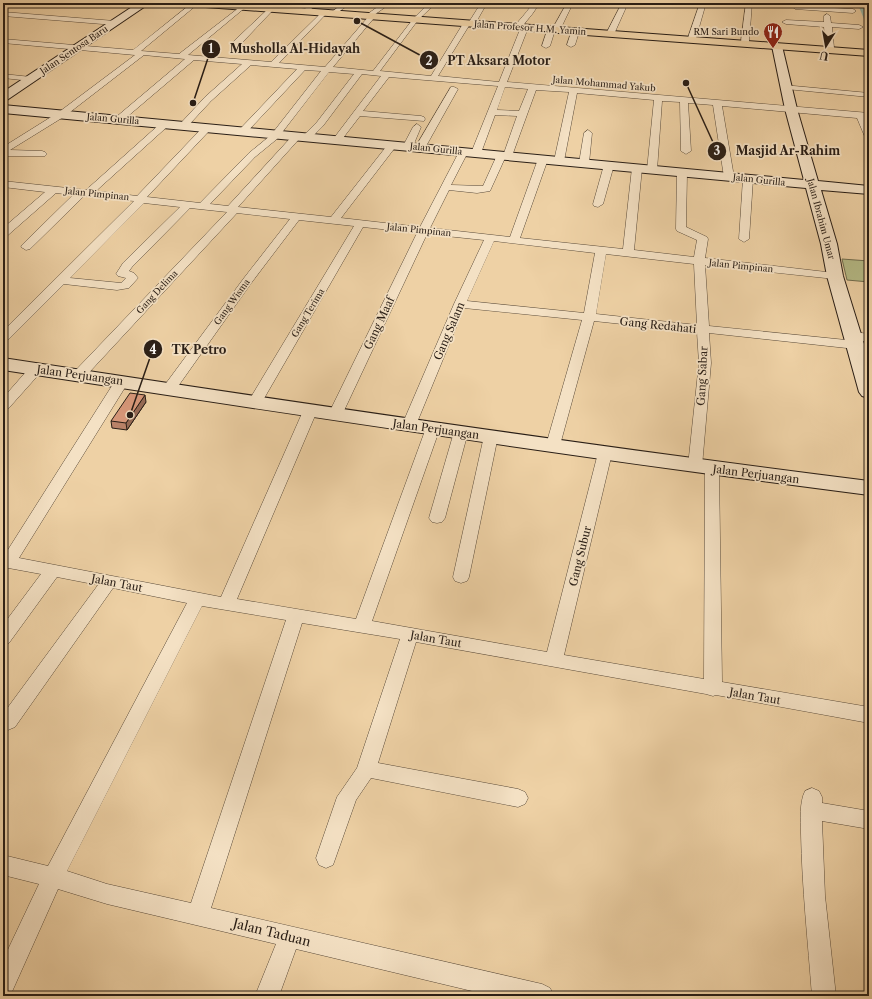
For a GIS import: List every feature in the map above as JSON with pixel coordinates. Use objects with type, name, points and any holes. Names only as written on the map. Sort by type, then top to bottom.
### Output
[{"type":"main road","name":"Jalan Profesor H.M. Yamin","points":[[192,3],[243,6],[311,6],[335,12],[416,19],[611,32],[869,52]]},
{"type":"main road","name":"Jalan Profesor H.M. Yamin","points":[[222,3],[243,6]]},
{"type":"main road","name":"Jalan Profesor H.M. Yamin","points":[[273,6],[324,13],[372,15]]},
{"type":"main road","name":"Jalan Profesor H.M. Yamin","points":[[554,29],[575,32],[692,38],[869,52]]},
{"type":"street","name":"Jalan Sentosa Baru","points":[[4,107],[31,79],[145,3]]},
{"type":"street","points":[[3,152],[62,114],[201,3]]},
{"type":"street","points":[[335,12],[348,3]]},
{"type":"street","points":[[203,206],[252,155],[276,134],[372,15],[388,3]]},
{"type":"street","points":[[375,73],[416,19],[433,3]]},
{"type":"street","points":[[433,78],[484,3]]},
{"type":"street","name":"Gang Maaf","points":[[335,415],[445,187],[469,153],[492,112],[503,85],[525,16],[533,9],[535,3]]},
{"type":"street","points":[[546,46],[554,29],[570,3]]},
{"type":"street","points":[[611,32],[625,3]]},
{"type":"street","points":[[692,38],[703,3]]},
{"type":"street","points":[[745,42],[749,3]]},
{"type":"street","points":[[863,3],[869,5]]},
{"type":"street","points":[[180,57],[243,6]]},
{"type":"street","points":[[237,43],[273,6]]},
{"type":"street","points":[[826,6],[830,48]]},
{"type":"street","points":[[797,8],[826,6],[853,12]]},
{"type":"street","points":[[272,65],[324,13]]},
{"type":"street","points":[[3,14],[115,23]]},
{"type":"street","points":[[786,22],[859,26]]},
{"type":"street","points":[[571,45],[575,32]]},
{"type":"street","name":"Jalan Mohammad Yakub","points":[[3,41],[532,88],[864,115]]},
{"type":"street","name":"Jalan Ibrahim Umar","points":[[776,45],[791,109],[829,244],[835,276],[860,340],[868,385]]},
{"type":"street","points":[[118,120],[190,58]]},
{"type":"street","points":[[182,126],[208,99],[248,62]]},
{"type":"street","points":[[244,131],[302,67]]},
{"type":"street","name":"Gang Delima","points":[[79,375],[302,136],[327,115],[360,72]]},
{"type":"street","points":[[337,140],[387,74]]},
{"type":"street","points":[[3,76],[31,79]]},
{"type":"street","points":[[786,87],[869,95]]},
{"type":"street","points":[[445,187],[476,190],[487,189],[505,155],[532,88]]},
{"type":"street","points":[[414,147],[454,89]]},
{"type":"street","points":[[559,161],[573,91]]},
{"type":"street","points":[[652,170],[658,98]]},
{"type":"street","points":[[684,100],[686,151]]},
{"type":"street","points":[[717,103],[730,177]]},
{"type":"street","name":"Jalan Gurilla","points":[[4,107],[118,120],[869,190]]},
{"type":"street","points":[[492,112],[522,114]]},
{"type":"street","points":[[357,113],[419,123],[414,147]]},
{"type":"street","points":[[864,115],[869,137]]},
{"type":"street","points":[[26,247],[85,193],[165,124]]},
{"type":"street","points":[[3,338],[141,199],[207,128]]},
{"type":"street","points":[[584,163],[588,133]]},
{"type":"street","points":[[333,221],[392,145]]},
{"type":"street","points":[[3,152],[17,154],[29,152],[42,154]]},
{"type":"street","points":[[514,241],[544,159]]},
{"type":"street","points":[[598,204],[609,165]]},
{"type":"street","points":[[628,253],[637,168]]},
{"type":"street","name":"Gang Sabar","points":[[682,172],[681,229],[703,239],[699,261],[705,363],[703,467],[713,689]]},
{"type":"street","points":[[744,239],[748,179]]},
{"type":"street","name":"Jalan Pimpinan","points":[[3,184],[835,276]]},
{"type":"street","points":[[3,234],[54,189]]},
{"type":"street","points":[[61,280],[117,287],[125,286],[132,278],[131,276],[122,273],[127,265],[188,204]]},
{"type":"street","name":"Gang Wisma","points":[[169,389],[248,280],[297,216]]},
{"type":"street","name":"Gang Terima","points":[[255,402],[360,224]]},
{"type":"street","name":"Gang Salam","points":[[409,425],[460,304],[490,238]]},
{"type":"street","points":[[553,445],[589,318],[602,250]]},
{"type":"street","name":"Gang Redahati","points":[[460,304],[704,330],[860,340]]},
{"type":"street","name":"Jalan Perjuangan","points":[[3,364],[122,381],[335,415],[703,467],[869,488]]},
{"type":"street","points":[[3,406],[36,369]]},
{"type":"street","points":[[6,562],[122,381]]},
{"type":"street","points":[[227,603],[310,411]]},
{"type":"street","points":[[362,626],[433,428]]},
{"type":"street","points":[[437,518],[461,432]]},
{"type":"street","points":[[461,577],[491,436]]},
{"type":"street","name":"Gang Subur","points":[[554,660],[605,453]]},
{"type":"street","name":"Jalan Taut","points":[[6,562],[197,599],[410,634],[713,689],[869,715]]},
{"type":"street","points":[[3,638],[53,570]]},
{"type":"street","points":[[8,722],[109,581]]},
{"type":"street","points":[[3,986],[53,877],[197,599]]},
{"type":"street","points":[[198,914],[296,616]]},
{"type":"street","points":[[326,858],[347,797],[351,790],[360,781],[366,769],[410,634]]},
{"type":"street","points":[[366,769],[518,798]]},
{"type":"street","points":[[824,996],[814,893],[811,818],[817,804],[869,820]]},
{"type":"street","name":"Jalan Taduan","points":[[3,865],[53,877],[107,894],[198,914],[542,996]]},
{"type":"street","points":[[267,996],[290,937]]},
{"type":"green space","points":[[842,259],[869,261],[869,282],[847,280]]},
{"type":"building","points":[[130,393],[145,395],[126,423],[111,421]]},
{"type":"waterway","points":[[858,3],[864,5],[869,16]]},
{"type":"place","name":"PT Aksara Motor","points":[[357,21]]},
{"type":"place","name":"RM Sari Bundo","points":[[773,49]]},
{"type":"place","name":"Masjid Ar-Rahim","points":[[686,83]]},
{"type":"place","name":"Musholla Al-Hidayah","points":[[193,103]]},
{"type":"place","name":"TK Petro","points":[[130,415]]}]
